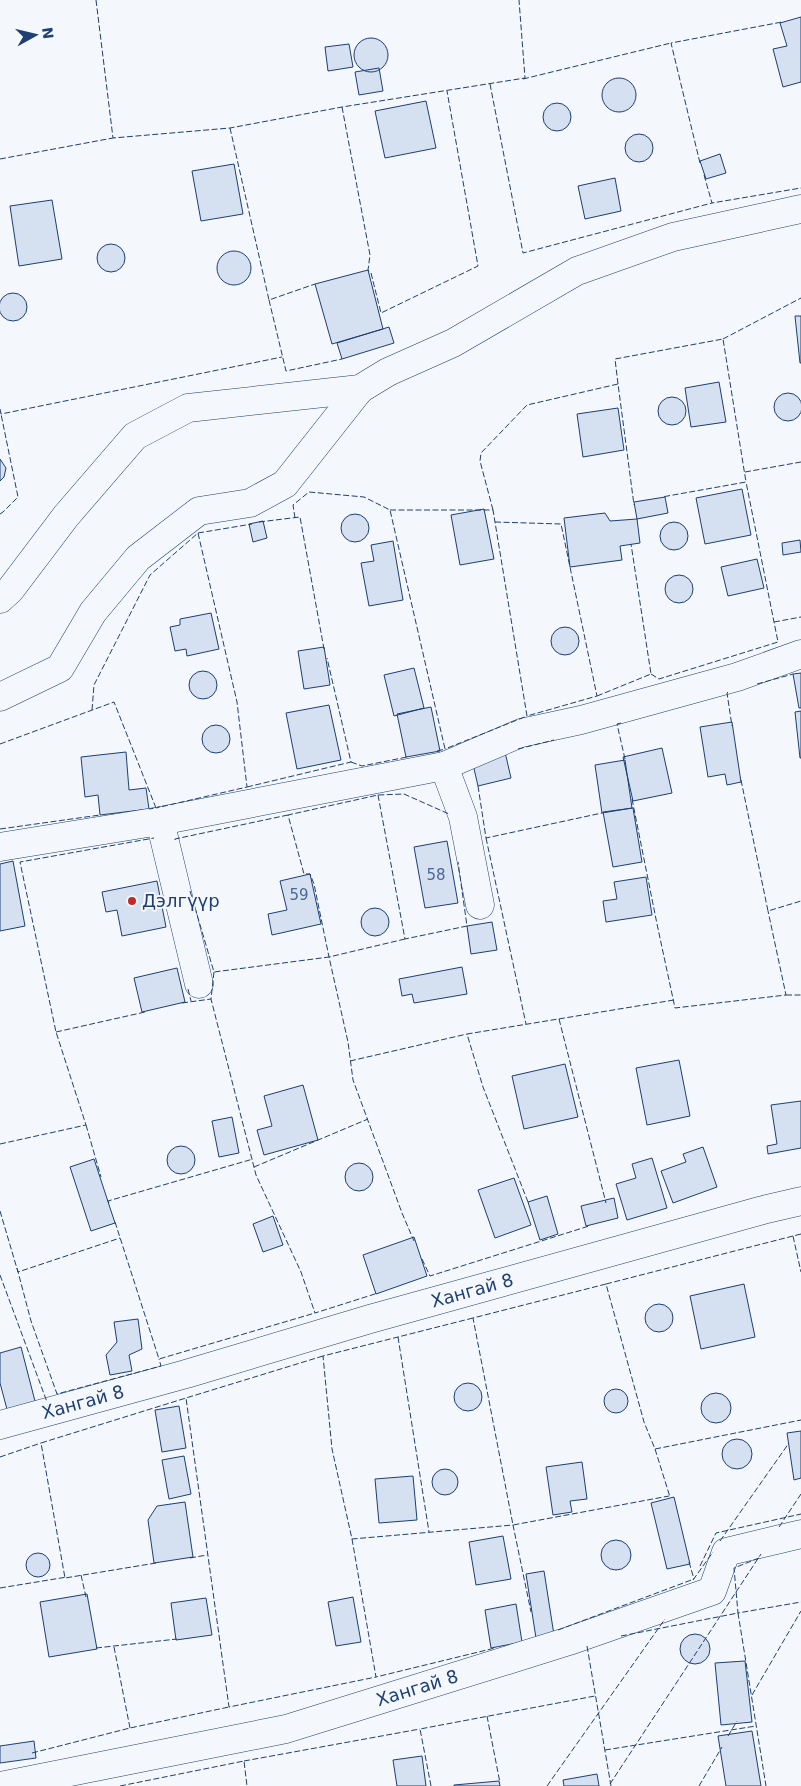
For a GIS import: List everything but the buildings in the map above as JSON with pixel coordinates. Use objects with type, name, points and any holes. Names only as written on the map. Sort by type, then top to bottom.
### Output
[{"type":"street","points":[[0,697],[60,668],[93,612],[138,558],[198,511],[250,503],[284,484],[360,389],[388,372],[452,343],[577,271],[673,237],[801,208]]},
{"type":"street","points":[[0,599],[10,590],[66,516],[135,436],[188,408],[360,389]]},
{"type":"street","points":[[0,848],[160,821],[444,766],[521,733],[581,720],[737,677],[801,654]]},
{"type":"street","points":[[444,766],[463,817],[480,905]]},
{"type":"street","points":[[160,821],[199,984]]},
{"type":"street","name":"Хангай 8","points":[[0,1425],[186,1374],[490,1285],[801,1201]]},
{"type":"street","name":"Хангай 8","points":[[0,1786],[286,1729],[569,1641],[712,1591],[726,1552],[801,1534]]},
{"type":"fence","points":[[96,0],[113,138],[230,128],[342,107],[525,78],[519,0]]},
{"type":"fence","points":[[700,163],[671,43],[782,22]]},
{"type":"fence","points":[[523,79],[671,43]]},
{"type":"fence","points":[[490,84],[523,253],[712,203]]},
{"type":"fence","points":[[342,107],[370,255],[368,270],[371,273],[381,313],[478,266],[447,91]]},
{"type":"fence","points":[[230,128],[269,300],[315,284]]},
{"type":"fence","points":[[0,159],[113,138]]},
{"type":"fence","points":[[704,175],[712,203],[801,188]]},
{"type":"fence","points":[[723,339],[801,298]]},
{"type":"fence","points":[[269,300],[286,371],[342,359]]},
{"type":"fence","points":[[618,384],[615,359],[723,339],[746,482],[662,497]]},
{"type":"fence","points":[[0,409],[1,414],[282,357]]},
{"type":"fence","points":[[493,510],[480,461],[481,453],[527,405],[618,384],[634,505]]},
{"type":"fence","points":[[0,514],[18,497],[1,414]]},
{"type":"fence","points":[[745,472],[801,462]]},
{"type":"fence","points":[[651,674],[659,679],[778,642],[746,482]]},
{"type":"fence","points":[[295,518],[293,505],[309,492],[364,497],[390,510],[445,749],[437,751]]},
{"type":"fence","points":[[390,510],[493,510],[527,716],[445,749]]},
{"type":"fence","points":[[259,522],[300,517],[324,649]]},
{"type":"fence","points":[[495,522],[561,524],[597,696],[527,716]]},
{"type":"fence","points":[[198,533],[252,524]]},
{"type":"fence","points":[[92,710],[94,685],[150,575],[198,533],[237,702],[247,787],[156,808]]},
{"type":"fence","points":[[597,696],[651,674],[631,544]]},
{"type":"fence","points":[[774,622],[801,617]]},
{"type":"fence","points":[[247,787],[351,762],[327,658]]},
{"type":"fence","points":[[757,684],[793,674]]},
{"type":"fence","points":[[728,692],[732,726]]},
{"type":"fence","points":[[0,744],[114,702],[156,808],[149,809]]},
{"type":"fence","points":[[621,723],[617,724],[625,759]]},
{"type":"fence","points":[[518,749],[554,740]]},
{"type":"fence","points":[[351,762],[362,766],[407,757]]},
{"type":"fence","points":[[741,780],[768,911],[801,901]]},
{"type":"fence","points":[[478,786],[486,838],[602,813]]},
{"type":"fence","points":[[405,939],[329,957],[314,884],[310,874],[304,874],[288,815],[378,795],[404,794],[449,814]]},
{"type":"fence","points":[[378,795],[405,939],[467,926],[458,862]]},
{"type":"fence","points":[[632,799],[675,1008],[786,995],[768,911]]},
{"type":"fence","points":[[0,829],[100,815]]},
{"type":"fence","points":[[175,840],[288,815]]},
{"type":"fence","points":[[0,1144],[86,1125],[56,1032],[20,862],[154,838]]},
{"type":"fence","points":[[486,838],[526,1024]]},
{"type":"fence","points":[[190,891],[214,972],[329,957],[348,1042],[353,1080],[414,1241]]},
{"type":"fence","points":[[214,972],[211,999],[256,1175],[301,1272],[315,1313],[378,1293]]},
{"type":"fence","points":[[188,989],[191,1001]]},
{"type":"fence","points":[[786,995],[801,995]]},
{"type":"fence","points":[[182,1003],[211,999]]},
{"type":"fence","points":[[528,1202],[483,1087],[467,1034],[674,1000]]},
{"type":"fence","points":[[56,1032],[145,1012]]},
{"type":"fence","points":[[559,1019],[606,1203]]},
{"type":"fence","points":[[350,1061],[467,1034]]},
{"type":"fence","points":[[254,1167],[368,1119]]},
{"type":"fence","points":[[86,1125],[101,1177]]},
{"type":"fence","points":[[109,1203],[108,1201],[253,1159]]},
{"type":"fence","points":[[0,1211],[18,1272],[120,1238]]},
{"type":"fence","points":[[115,1222],[159,1359],[315,1313]]},
{"type":"fence","points":[[422,1259],[430,1276],[589,1226]]},
{"type":"fence","points":[[801,1234],[793,1236],[801,1272]]},
{"type":"fence","points":[[793,1236],[606,1284],[644,1422],[655,1449],[801,1420]]},
{"type":"fence","points":[[17,1268],[31,1321],[57,1394],[161,1366],[159,1359]]},
{"type":"fence","points":[[0,1275],[47,1402]]},
{"type":"fence","points":[[606,1284],[473,1318],[513,1525],[669,1496]]},
{"type":"fence","points":[[473,1318],[323,1356],[332,1449],[352,1539],[513,1525],[531,1612]]},
{"type":"fence","points":[[398,1337],[429,1532]]},
{"type":"fence","points":[[323,1356],[186,1398],[229,1707],[376,1677]]},
{"type":"fence","points":[[156,1563],[65,1578],[41,1443],[186,1398]]},
{"type":"fence","points":[[0,1457],[41,1443]]},
{"type":"fence","points":[[720,1541],[789,1443]]},
{"type":"fence","points":[[655,1449],[670,1497]]},
{"type":"fence","points":[[779,1527],[801,1494]]},
{"type":"fence","points":[[700,1566],[716,1533],[801,1514]]},
{"type":"fence","points":[[352,1539],[376,1677],[495,1648]]},
{"type":"fence","points":[[693,1580],[713,1552]]},
{"type":"fence","points":[[610,1784],[761,1554]]},
{"type":"fence","points":[[190,1558],[207,1555]]},
{"type":"fence","points":[[759,1558],[734,1568],[738,1613],[801,1602]]},
{"type":"fence","points":[[689,1562],[694,1579]]},
{"type":"fence","points":[[81,1575],[86,1597]]},
{"type":"fence","points":[[0,1588],[67,1577]]},
{"type":"fence","points":[[558,1630],[694,1579]]},
{"type":"fence","points":[[752,1695],[801,1611]]},
{"type":"fence","points":[[621,1636],[738,1613],[766,1786]]},
{"type":"fence","points":[[547,1786],[665,1619]]},
{"type":"fence","points":[[96,1648],[177,1639]]},
{"type":"fence","points":[[587,1646],[611,1786]]},
{"type":"fence","points":[[114,1647],[130,1728]]},
{"type":"fence","points":[[431,1786],[420,1729],[595,1696]]},
{"type":"fence","points":[[32,1753],[130,1728],[229,1707]]},
{"type":"fence","points":[[487,1716],[500,1783]]},
{"type":"fence","points":[[728,1736],[737,1721]]},
{"type":"fence","points":[[605,1750],[756,1726]]},
{"type":"fence","points":[[244,1761],[420,1729]]},
{"type":"fence","points":[[699,1786],[722,1747]]},
{"type":"fence","points":[[120,1786],[244,1761],[247,1786]]},
{"type":"place","name":"Дэлгүүр","points":[[132,901]]}]
